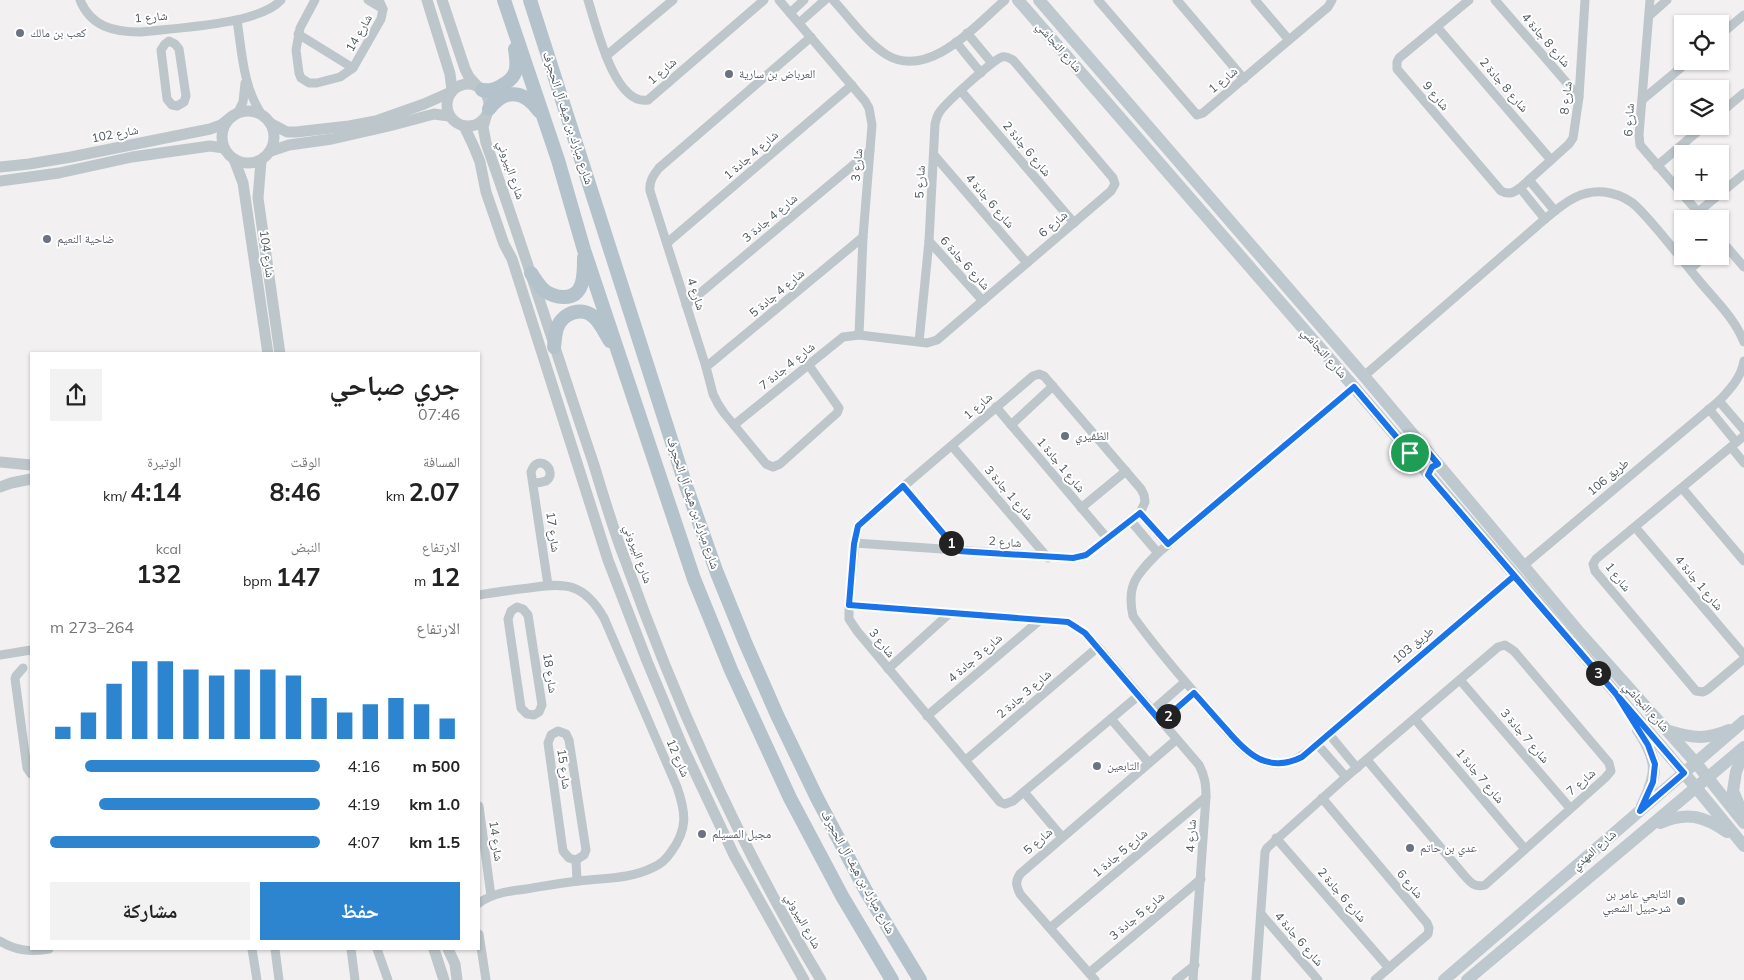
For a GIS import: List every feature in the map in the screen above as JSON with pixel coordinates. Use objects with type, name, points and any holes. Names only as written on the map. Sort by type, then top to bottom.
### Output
[{"type":"main road","name":"شارع مبارك بن هيف آل الحجرف","points":[[530,0],[662,414],[702,531],[745,642],[779,720],[817,798],[866,891],[920,980]]},
{"type":"main road","name":"شارع النجاشي","points":[[1018,0],[1354,387],[1684,773],[1742,844]]},
{"type":"main road","name":"شارع النجاشي","points":[[1039,0],[1296,296],[1580,633],[1668,730],[1744,822]]},
{"type":"main road","name":"شارع مبارك بن هيف آل الحجرف","points":[[505,5],[558,160],[584,250],[694,579],[731,670],[790,798],[842,896],[892,980]]},
{"type":"main road","points":[[480,88],[495,90],[511,81],[516,72],[517,61],[505,5]]},
{"type":"main road","points":[[487,113],[501,97],[515,94],[523,96],[532,102],[538,110],[558,160]]},
{"type":"main road","points":[[530,273],[544,290],[551,295],[566,298],[575,295],[582,284],[584,250]]},
{"type":"main road","points":[[1267,288],[1277,285],[1280,278]]},
{"type":"main road","points":[[1283,306],[1286,297],[1296,296]]},
{"type":"main road","points":[[554,347],[557,326],[567,315],[580,311],[588,313],[595,318],[620,356]]},
{"type":"main road","points":[[1410,453],[1419,451],[1422,445]]},
{"type":"main road","points":[[1428,475],[1432,467],[1438,464]]},
{"type":"main road","points":[[678,530],[685,540],[694,542],[700,537],[702,531]]},
{"type":"main road","points":[[731,670],[736,661],[745,662],[779,720]]},
{"type":"main road","points":[[1616,694],[1648,745],[1655,764],[1653,782],[1640,811]]},
{"type":"main road","points":[[1668,730],[1695,738],[1708,738],[1741,723]]},
{"type":"main road","name":"شارع المهدي","points":[[1444,980],[1458,975],[1494,937],[1741,723]]},
{"type":"main road","name":"شارع المهدي","points":[[1467,980],[1744,747]]},
{"type":"main road","points":[[1744,751],[1736,772],[1734,790],[1744,817]]},
{"type":"main road","points":[[1651,826],[1672,817],[1686,815],[1700,817],[1715,824],[1742,844]]},
{"type":"main road","points":[[1493,959],[1488,952],[1494,937]]},
{"type":"street","name":"شارع 1","points":[[80,0],[91,17],[103,26],[114,31],[140,32],[237,20],[264,13],[276,6],[281,0]]},
{"type":"street","name":"شارع 14","points":[[311,1],[298,34],[296,50],[301,78],[309,83],[340,77],[353,68],[382,20],[381,5],[368,0]]},
{"type":"street","points":[[427,2],[434,8],[438,8],[442,0]]},
{"type":"street","points":[[427,2],[450,74],[452,91],[446,104],[449,116],[453,121],[464,126],[472,126],[480,123],[487,113],[486,95],[464,69],[442,0]]},
{"type":"street","name":"شارع 1","points":[[588,0],[610,69],[630,94],[639,100],[648,100],[764,0]]},
{"type":"street","points":[[606,56],[673,0]]},
{"type":"street","points":[[779,0],[799,23],[825,0]]},
{"type":"street","points":[[790,12],[804,0]]},
{"type":"street","points":[[833,0],[875,46],[898,60],[911,61],[926,60],[941,54],[1005,0]]},
{"type":"street","name":"شارع 1","points":[[1098,0],[1197,115],[1203,113],[1244,79],[1328,7],[1332,0]]},
{"type":"street","points":[[1177,0],[1244,79]]},
{"type":"street","points":[[1255,0],[1289,40]]},
{"type":"street","name":"شارع 9","points":[[1469,0],[1399,58],[1396,62],[1397,69],[1501,191],[1507,194],[1513,193],[1520,188]]},
{"type":"street","name":"شارع 8 جادة 4","points":[[1495,0],[1579,97]]},
{"type":"street","points":[[1575,0],[1584,10]]},
{"type":"street","name":"شارع 8","points":[[1529,180],[1573,138],[1579,97],[1585,0]]},
{"type":"street","name":"شارع 6","points":[[1650,0],[1639,135],[1640,145],[1697,210]]},
{"type":"street","points":[[1649,16],[1667,0]]},
{"type":"street","points":[[432,18],[437,13],[447,15]]},
{"type":"street","points":[[1729,28],[1744,15]]},
{"type":"street","points":[[237,20],[245,75],[245,91],[243,102],[234,116],[224,126],[222,137],[224,148],[234,159],[242,163],[252,164],[261,161],[271,151],[274,142],[274,132],[252,97],[245,75]]},
{"type":"street","name":"شارع 3","points":[[799,23],[869,108],[872,125],[863,237],[859,335]]},
{"type":"street","name":"شارع 8 جادة 2","points":[[1437,27],[1551,160]]},
{"type":"street","points":[[168,29],[170,41],[179,49],[186,96],[184,102],[177,106],[172,105],[167,99],[161,50],[170,41]]},
{"type":"street","points":[[967,33],[992,64]]},
{"type":"street","name":"شارع 14","points":[[298,34],[353,68]]},
{"type":"street","name":"شارع 4","points":[[808,364],[839,408],[837,413],[780,464],[774,467],[766,464],[724,413],[713,394],[649,184],[659,168],[811,37]]},
{"type":"street","points":[[956,42],[981,73]]},
{"type":"street","name":"شارع 6","points":[[859,335],[920,342],[937,340],[1074,223],[1111,190],[1115,184],[1113,178],[1013,60],[1006,57]]},
{"type":"street","name":"شارع 5","points":[[920,342],[929,241],[935,124],[940,112],[961,91],[992,64],[1000,58],[1006,57]]},
{"type":"street","points":[[1642,100],[1678,70]]},
{"type":"street","points":[[234,116],[245,111],[254,112],[286,132],[349,126],[376,121],[424,104],[452,91],[460,85],[469,84],[480,88]]},
{"type":"street","name":"شارع 4 جادة 1","points":[[667,243],[852,85]]},
{"type":"street","name":"شارع 6 جادة 2","points":[[961,91],[1074,223]]},
{"type":"street","points":[[1729,106],[1744,93]]},
{"type":"street","name":"شارع البيروني","points":[[487,113],[483,128],[486,143],[623,556],[663,660],[698,743],[733,818],[778,904],[821,980]]},
{"type":"street","points":[[271,151],[289,145],[332,139],[434,114],[449,116]]},
{"type":"street","name":"شارع 102","points":[[0,167],[71,157],[210,129],[221,126],[234,116]]},
{"type":"street","points":[[464,126],[480,162],[486,191],[504,244],[512,259],[608,560],[682,745],[734,855],[804,980]]},
{"type":"street","points":[[1658,166],[1694,135]]},
{"type":"street","name":"شارع 102","points":[[0,181],[59,172],[132,157],[210,146],[224,148]]},
{"type":"street","name":"شارع 4 جادة 3","points":[[686,305],[870,150]]},
{"type":"street","name":"شارع 6 جادة 4","points":[[934,155],[1026,263]]},
{"type":"street","name":"شارع 104","points":[[234,159],[243,183],[268,352]]},
{"type":"street","name":"شارع 104","points":[[261,161],[258,198],[280,352]]},
{"type":"street","points":[[1706,210],[1744,174]]},
{"type":"street","points":[[1545,219],[1520,188],[1529,180],[1555,210]]},
{"type":"street","points":[[1364,376],[1555,210],[1569,200],[1584,193],[1610,193],[1624,198],[1636,206],[1674,248]]},
{"type":"street","name":"شارع 4 جادة 5","points":[[706,367],[863,237]]},
{"type":"street","name":"شارع 6 جادة 6","points":[[929,241],[983,301]]},
{"type":"street","points":[[1729,250],[1744,268]]},
{"type":"street","points":[[1736,258],[1744,250]]},
{"type":"street","points":[[1687,265],[1733,321],[1744,342]]},
{"type":"street","points":[[1690,270],[1695,265]]},
{"type":"street","name":"شارع 4 جادة 7","points":[[734,425],[843,337],[859,335]]},
{"type":"street","name":"طريق 106","points":[[1524,565],[1719,401],[1738,378],[1744,361]]},
{"type":"street","name":"شارع 1","points":[[849,605],[854,544],[858,526],[996,407],[1033,376],[1039,374],[1044,376],[1053,386],[1126,471],[1144,495],[1145,502],[1140,513]]},
{"type":"street","points":[[1011,425],[1053,386]]},
{"type":"street","name":"طريق 103","points":[[1354,387],[1168,544],[1134,579],[1130,603],[1133,616],[1194,693],[1243,748],[1262,760],[1278,763],[1294,761],[1302,757],[1514,576]]},
{"type":"street","points":[[1719,401],[1744,430]]},
{"type":"street","name":"شارع 1 جادة 1","points":[[996,407],[1107,538]]},
{"type":"street","points":[[1709,409],[1734,444],[1744,463]]},
{"type":"street","points":[[1734,444],[1744,436]]},
{"type":"street","name":"شارع 1","points":[[1734,444],[1596,559],[1593,564],[1595,571],[1696,691],[1703,692],[1744,659]]},
{"type":"street","name":"شارع 1 جادة 3","points":[[952,446],[1048,558]]},
{"type":"street","points":[[0,462],[30,464]]},
{"type":"street","points":[[1082,508],[1126,471]]},
{"type":"street","points":[[0,487],[30,479]]},
{"type":"street","name":"شارع 17","points":[[533,483],[548,585]]},
{"type":"street","points":[[903,486],[958,551]]},
{"type":"street","points":[[1682,488],[1744,561]]},
{"type":"street","points":[[588,495],[597,498],[602,492]]},
{"type":"street","points":[[594,516],[602,509],[609,512]]},
{"type":"street","points":[[1140,513],[1168,544]]},
{"type":"street","name":"شارع 2","points":[[854,544],[1048,558],[1081,557],[1140,513]]},
{"type":"street","points":[[1130,520],[1158,553]]},
{"type":"street","name":"شارع 1 جادة 4","points":[[1635,527],[1744,655]]},
{"type":"street","name":"شارع 12","points":[[480,595],[548,585],[563,585],[575,588],[596,604],[604,618],[677,787],[683,804],[685,818],[682,832],[676,845],[667,857],[656,866],[629,875],[502,892],[480,902]]},
{"type":"street","name":"شارع 18","points":[[514,590],[517,607]]},
{"type":"street","name":"شارع 3","points":[[1138,696],[1024,792],[1008,804],[1000,802],[852,624],[849,619],[849,605],[1068,622],[1085,633],[1152,711]]},
{"type":"street","name":"شارع 18","points":[[517,607],[523,609],[528,615],[534,651],[542,705],[539,712],[534,715],[527,714],[521,708],[508,619],[511,611],[517,607]]},
{"type":"street","points":[[888,669],[950,613]]},
{"type":"street","name":"شارع 3 جادة 4","points":[[927,716],[1040,620]]},
{"type":"street","name":"شارع 7","points":[[1506,645],[1514,651],[1609,763],[1611,771],[1485,885],[1479,887],[1473,885],[1367,760],[1415,719],[1498,647],[1506,645]]},
{"type":"street","name":"شارع 3 جادة 2","points":[[966,760],[1098,647]]},
{"type":"street","points":[[0,655],[30,650]]},
{"type":"street","points":[[20,652],[27,670],[16,676],[15,679],[27,768],[30,772]]},
{"type":"street","name":"شارع 7 جادة 3","points":[[1460,680],[1570,808]]},
{"type":"street","points":[[1152,711],[1185,682]]},
{"type":"street","points":[[1161,722],[1194,693]]},
{"type":"street","name":"شارع 4","points":[[1152,711],[1199,765],[1206,785],[1193,980]]},
{"type":"street","points":[[1111,719],[1149,764]]},
{"type":"street","name":"شارع 7 جادة 1","points":[[1415,719],[1525,849]]},
{"type":"street","name":"شارع 15","points":[[558,731],[566,734],[569,740],[586,850],[584,855],[576,860],[569,858],[563,851],[548,743],[551,735],[558,731]]},
{"type":"street","points":[[1329,734],[1357,768]]},
{"type":"street","name":"شارع 5","points":[[1092,977],[1020,894],[1016,886],[1016,880],[1020,874],[1062,837],[1176,740]]},
{"type":"street","points":[[1317,744],[1346,778]]},
{"type":"street","points":[[1256,980],[1265,852],[1267,848],[1276,838],[1367,760]]},
{"type":"street","points":[[1024,792],[1062,837]]},
{"type":"street","name":"شارع 5 جادة 1","points":[[1050,928],[1206,797]]},
{"type":"street","name":"شارع 6","points":[[1322,798],[1427,923],[1429,928],[1428,934],[1375,980]]},
{"type":"street","name":"شارع 14","points":[[480,813],[492,896]]},
{"type":"street","name":"شارع 6 جادة 2","points":[[1276,838],[1388,968]]},
{"type":"street","name":"شارع 15","points":[[576,860],[577,881]]},
{"type":"street","name":"شارع 14","points":[[480,879],[489,879]]},
{"type":"street","name":"شارع 5 جادة 3","points":[[1092,977],[1201,879]]},
{"type":"street","name":"شارع 6 جادة 4","points":[[1261,914],[1318,980]]},
{"type":"street","points":[[0,941],[22,950],[42,950]]},
{"type":"street","points":[[480,941],[486,980]]},
{"type":"street","points":[[252,950],[257,980]]},
{"type":"street","points":[[275,950],[279,980]]},
{"type":"street","points":[[351,950],[355,980]]},
{"type":"street","points":[[377,950],[388,980]]},
{"type":"street","points":[[434,950],[444,980]]},
{"type":"street","points":[[448,950],[455,964],[458,980]]},
{"type":"street","points":[[1176,980],[1194,965]]},
{"type":"place","name":"كعب بن مالك","points":[[20,33]]},
{"type":"place","name":"العرباض بن سارية","points":[[729,74]]},
{"type":"place","name":"ضاحية النعيم","points":[[47,239]]},
{"type":"place","name":"الظفيري","points":[[1065,436]]},
{"type":"place","name":"التابعين","points":[[1097,766]]},
{"type":"place","name":"مجبل المسيلم","points":[[702,834]]},
{"type":"place","name":"عدي بن حاتم","points":[[1410,848]]},
{"type":"place","name":"التابعي عامر بن شرحبيل الشعبي","points":[[1681,901]]},
{"type":"route","points":[[1354,387],[1410,453],[1419,451],[1422,445],[1438,464],[1429,469],[1428,475],[1684,773],[1640,811],[1653,782],[1655,764],[1648,745],[1616,694],[1514,576],[1302,757],[1294,761],[1278,763],[1267,762],[1257,758],[1243,748],[1194,693],[1161,722],[1085,633],[1068,622],[849,605],[854,544],[858,526],[903,486],[958,551],[1048,558],[1073,558],[1086,555],[1140,513],[1168,544],[1354,387]]}]
